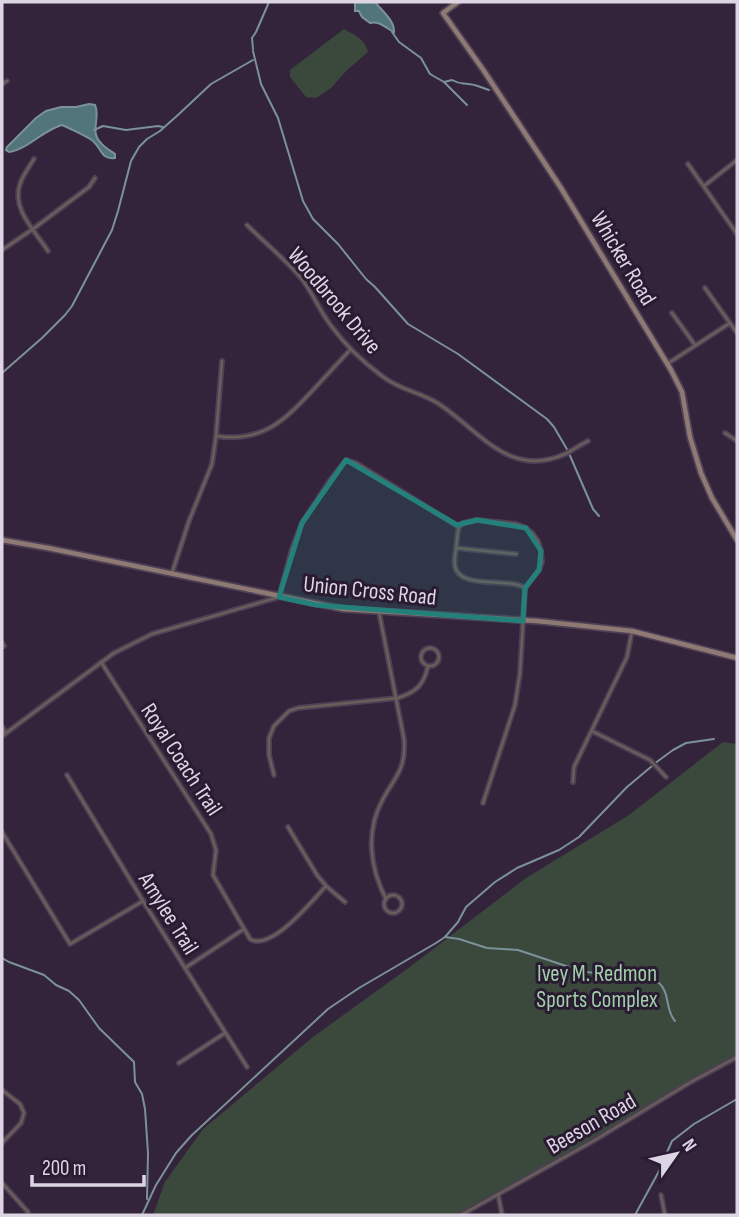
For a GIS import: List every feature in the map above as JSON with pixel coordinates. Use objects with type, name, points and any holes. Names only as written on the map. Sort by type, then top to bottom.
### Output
[{"type":"main road","name":"Whicker Road","points":[[458,2],[443,13],[561,188],[682,392],[690,437],[701,473],[712,498],[737,540]]},
{"type":"main road","name":"Union Cross Road","points":[[2,540],[342,609],[632,631],[737,658]]},
{"type":"street","points":[[2,84],[7,81]]},
{"type":"street","points":[[34,159],[20,184],[18,203],[23,215],[48,251]]},
{"type":"street","points":[[704,186],[737,160]]},
{"type":"street","points":[[688,164],[737,234]]},
{"type":"street","points":[[2,250],[89,187],[95,178]]},
{"type":"street","name":"Woodbrook Drive","points":[[247,225],[299,275],[331,326],[351,350],[394,385],[440,404],[491,446],[512,458],[537,462],[565,454],[588,440]]},
{"type":"street","points":[[705,288],[737,333]]},
{"type":"street","points":[[672,313],[696,345]]},
{"type":"street","points":[[667,364],[730,323]]},
{"type":"street","points":[[216,436],[239,437],[256,434],[281,422],[351,350]]},
{"type":"street","points":[[172,573],[212,464],[222,360]]},
{"type":"street","points":[[725,433],[737,441]]},
{"type":"street","points":[[2,736],[126,646],[152,634],[279,597],[302,523],[346,460],[356,463],[459,527]]},
{"type":"street","points":[[483,803],[515,705],[525,588],[536,577],[542,562],[538,541],[526,528],[516,524],[486,521],[468,521],[459,527],[455,568],[458,574],[463,578],[510,583],[525,588]]},
{"type":"street","points":[[456,548],[516,554]]},
{"type":"street","points":[[379,612],[405,753],[401,771],[375,815],[371,835],[374,867],[386,899],[384,904],[388,912],[393,914],[401,909],[399,897],[390,895],[386,899]]},
{"type":"street","points":[[573,782],[574,768],[627,657],[632,631]]},
{"type":"street","points":[[428,648],[438,653],[438,662],[434,666],[428,666],[422,660],[422,654],[428,648]]},
{"type":"street","name":"Royal Coach Trail","points":[[102,662],[211,834],[215,844],[213,875],[244,929]]},
{"type":"street","points":[[274,775],[269,755],[269,738],[278,720],[289,711],[411,694],[426,676],[428,666]]},
{"type":"street","points":[[2,727],[6,733]]},
{"type":"street","points":[[592,731],[650,760],[666,777]]},
{"type":"street","name":"Amylee Trail","points":[[67,775],[247,1066]]},
{"type":"street","points":[[288,827],[317,876],[345,902]]},
{"type":"street","points":[[2,832],[70,944],[143,901]]},
{"type":"street","points":[[185,968],[244,929],[255,942],[271,936],[288,926],[326,886]]},
{"type":"street","points":[[179,1063],[225,1033]]},
{"type":"street","name":"Beeson Road","points":[[461,1215],[737,1057]]},
{"type":"street","points":[[2,1090],[20,1104],[24,1113],[21,1123],[2,1143]]},
{"type":"street","points":[[2,1183],[29,1212]]},
{"type":"street","points":[[498,1194],[502,1215]]},
{"type":"street","points":[[662,1195],[665,1215]]},
{"type":"highlighted area","points":[[346,460],[457,525],[477,520],[526,528],[541,551],[539,570],[525,588],[523,621],[316,605],[279,597],[302,523]]},
{"type":"green space","points":[[344,29],[356,35],[368,52],[331,88],[316,98],[306,97],[290,77],[290,70]]},
{"type":"green space","name":"Ivey M. Redmon Sports Complex","points":[[723,742],[737,744],[737,1057],[461,1215],[153,1215],[165,1182],[203,1129],[313,1037],[526,878],[629,815]]},
{"type":"shaded area","points":[[355,2],[375,2],[390,20],[394,32],[362,17],[359,11],[355,11]]},
{"type":"shaded area","points":[[95,105],[96,134],[104,146],[115,154],[115,158],[107,157],[91,140],[62,125],[22,148],[9,152],[6,150],[46,111]]},
{"type":"waterway","points":[[253,49],[252,38],[269,2]]},
{"type":"waterway","points":[[392,32],[399,42],[421,58],[430,74],[444,82],[452,80],[489,90]]},
{"type":"waterway","points":[[253,51],[261,84],[278,118],[303,201],[313,219],[408,324],[458,354],[547,419],[568,451],[593,509],[599,516]]},
{"type":"waterway","points":[[2,373],[42,338],[72,306],[112,230],[131,161],[139,147],[211,84],[253,60]]},
{"type":"waterway","points":[[444,82],[467,105]]},
{"type":"waterway","points":[[94,130],[103,126],[126,130],[163,127]]},
{"type":"waterway","points":[[142,1215],[156,1185],[176,1153],[191,1136],[328,1009],[445,937],[466,907],[495,882],[579,837],[627,787],[673,750],[686,743],[714,739]]},
{"type":"waterway","points":[[445,937],[487,948],[518,950],[581,971],[659,983],[665,991],[675,1021]]},
{"type":"waterway","points":[[2,958],[44,975],[69,991],[99,1028],[134,1062],[135,1082],[142,1094],[145,1109],[147,1199]]},
{"type":"waterway","points":[[635,1215],[672,1141],[694,1124],[737,1099]]}]
